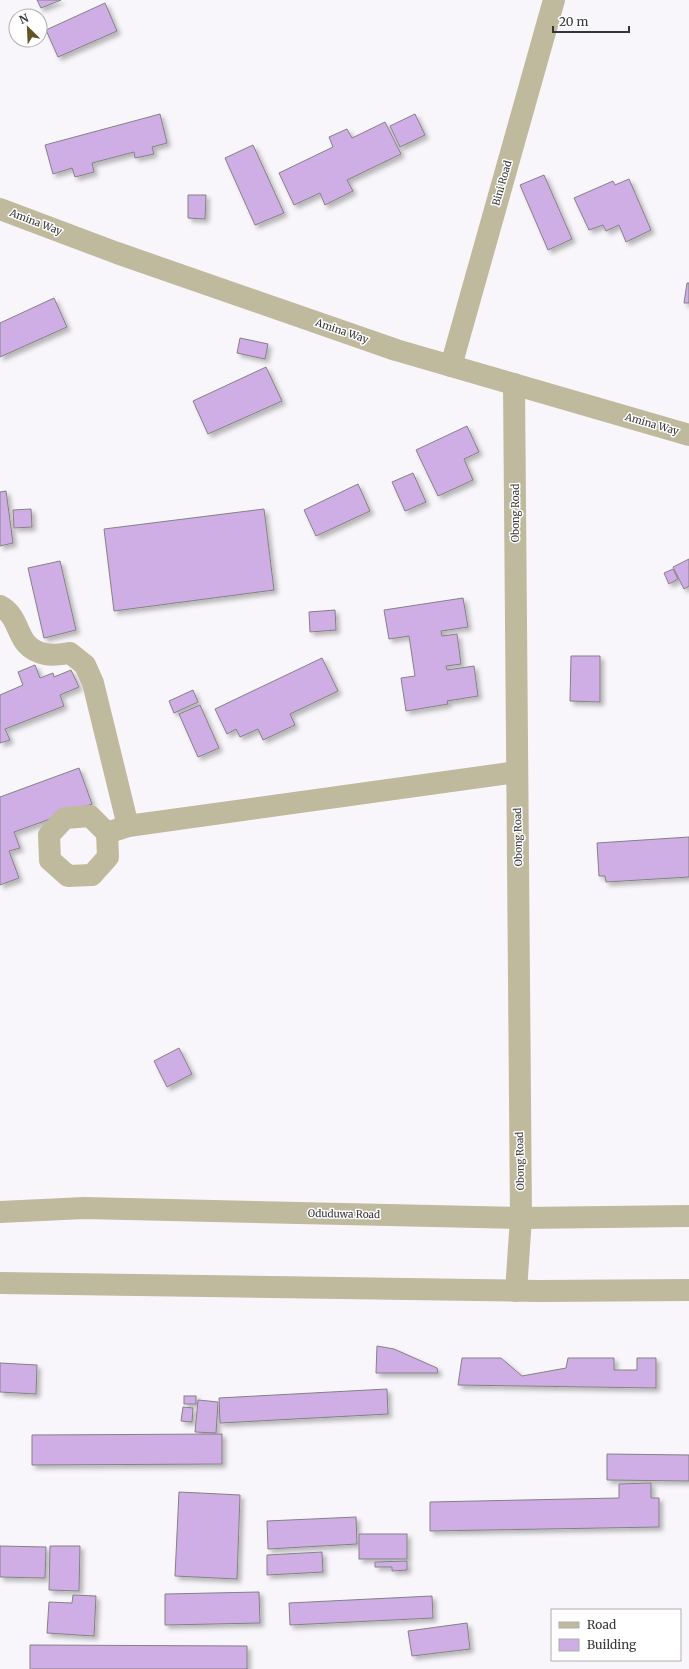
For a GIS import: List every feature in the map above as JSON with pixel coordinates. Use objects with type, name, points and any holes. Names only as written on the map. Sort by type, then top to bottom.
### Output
[{"type":"street","name":"Bini Road","points":[[451,366],[554,0]]},
{"type":"street","name":"Amina Way","points":[[0,209],[154,266],[396,350],[689,435]]},
{"type":"street","name":"Obong Road","points":[[514,384],[521,1218],[516,1291]]},
{"type":"street","points":[[0,606],[10,612],[25,645],[45,654],[70,653],[85,665],[93,683],[128,826]]},
{"type":"street","points":[[107,833],[128,826],[517,772]]},
{"type":"street","name":"Oduduwa Road","points":[[0,1212],[84,1208],[521,1218],[689,1216]]},
{"type":"street","points":[[0,1283],[516,1291],[689,1290]]},
{"type":"building","points":[[37,0],[61,0],[41,8]]},
{"type":"building","points":[[105,3],[117,31],[58,57],[48,34],[48,29]]},
{"type":"building","points":[[160,114],[167,143],[152,147],[154,154],[135,158],[134,152],[92,163],[94,172],[75,177],[72,168],[53,174],[45,145]]},
{"type":"building","points":[[415,114],[425,135],[400,147],[390,126]]},
{"type":"building","points":[[385,122],[401,154],[347,180],[353,191],[325,205],[320,193],[294,205],[279,173],[333,147],[329,137],[347,129],[352,138]]},
{"type":"building","points":[[253,145],[284,213],[255,225],[225,158]]},
{"type":"building","points":[[544,175],[572,239],[548,250],[520,185]]},
{"type":"building","points":[[629,179],[651,230],[626,242],[619,225],[606,231],[603,225],[589,230],[574,198],[613,181],[615,185]]},
{"type":"building","points":[[188,195],[206,195],[205,219],[188,218]]},
{"type":"building","points":[[687,283],[689,283],[689,303],[684,303]]},
{"type":"building","points":[[54,298],[67,327],[0,357],[0,323]]},
{"type":"building","points":[[240,338],[268,344],[265,359],[237,353]]},
{"type":"building","points":[[266,367],[282,401],[208,434],[193,401]]},
{"type":"building","points":[[467,426],[479,452],[464,459],[473,480],[438,496],[416,450]]},
{"type":"building","points":[[413,473],[426,502],[405,511],[392,482]]},
{"type":"building","points":[[358,484],[370,511],[316,536],[304,510]]},
{"type":"building","points":[[6,491],[13,543],[0,546],[0,492]]},
{"type":"building","points":[[31,509],[32,527],[14,528],[13,510]]},
{"type":"building","points":[[264,509],[274,590],[114,611],[104,529]]},
{"type":"building","points":[[689,559],[689,586],[684,589],[673,567]]},
{"type":"building","points":[[60,561],[76,630],[44,638],[28,568]]},
{"type":"building","points":[[673,569],[678,579],[669,584],[664,573]]},
{"type":"building","points":[[463,598],[468,627],[441,631],[442,636],[457,634],[461,664],[446,666],[447,670],[474,666],[478,696],[447,701],[448,704],[406,711],[401,678],[415,676],[409,636],[389,639],[384,610]]},
{"type":"building","points":[[335,610],[336,630],[310,632],[309,612]]},
{"type":"building","points":[[571,656],[600,656],[600,702],[570,701]]},
{"type":"building","points":[[322,658],[338,691],[290,714],[295,725],[263,740],[258,729],[240,737],[236,729],[227,734],[215,709]]},
{"type":"building","points":[[35,665],[40,678],[53,673],[54,677],[71,670],[79,687],[60,695],[64,706],[5,729],[10,740],[0,743],[0,695],[23,685],[18,672]]},
{"type":"building","points":[[193,690],[198,702],[174,713],[169,701]]},
{"type":"building","points":[[200,705],[219,748],[198,757],[179,714]]},
{"type":"building","points":[[79,768],[92,804],[14,832],[20,848],[9,851],[19,878],[0,885],[0,797]]},
{"type":"building","points":[[689,837],[689,877],[606,882],[605,876],[599,876],[597,843]]},
{"type":"building","points":[[179,1048],[192,1074],[167,1087],[154,1061]]},
{"type":"building","points":[[377,1346],[394,1349],[437,1368],[438,1373],[376,1373]]},
{"type":"building","points":[[462,1358],[501,1358],[522,1376],[566,1368],[568,1358],[614,1358],[614,1370],[637,1370],[637,1358],[656,1358],[656,1388],[458,1385]]},
{"type":"building","points":[[0,1363],[37,1365],[36,1394],[0,1392]]},
{"type":"building","points":[[387,1389],[388,1414],[220,1423],[219,1398]]},
{"type":"building","points":[[184,1396],[196,1396],[196,1404],[184,1404]]},
{"type":"building","points":[[198,1400],[218,1402],[216,1433],[195,1432]]},
{"type":"building","points":[[183,1407],[193,1408],[192,1422],[181,1421]]},
{"type":"building","points":[[222,1434],[222,1464],[32,1465],[32,1435]]},
{"type":"building","points":[[607,1454],[689,1455],[689,1481],[607,1480]]},
{"type":"building","points":[[651,1483],[651,1498],[659,1498],[659,1527],[430,1531],[430,1502],[619,1498],[619,1484]]},
{"type":"building","points":[[179,1492],[240,1495],[237,1579],[175,1576]]},
{"type":"building","points":[[356,1517],[357,1544],[268,1549],[267,1521]]},
{"type":"building","points":[[359,1534],[407,1534],[407,1559],[359,1559]]},
{"type":"building","points":[[0,1546],[46,1547],[45,1578],[0,1577]]},
{"type":"building","points":[[50,1546],[80,1546],[79,1591],[49,1590]]},
{"type":"building","points":[[322,1552],[323,1572],[267,1575],[267,1555]]},
{"type":"building","points":[[407,1561],[407,1570],[392,1571],[392,1567],[375,1567],[375,1562]]},
{"type":"building","points":[[259,1592],[260,1623],[165,1625],[165,1594]]},
{"type":"building","points":[[73,1595],[96,1596],[94,1636],[47,1633],[49,1602],[72,1603]]},
{"type":"building","points":[[432,1596],[433,1618],[290,1625],[289,1603]]},
{"type":"building","points":[[467,1623],[470,1649],[412,1656],[408,1631]]},
{"type":"building","points":[[30,1645],[247,1646],[247,1669],[30,1669]]}]
